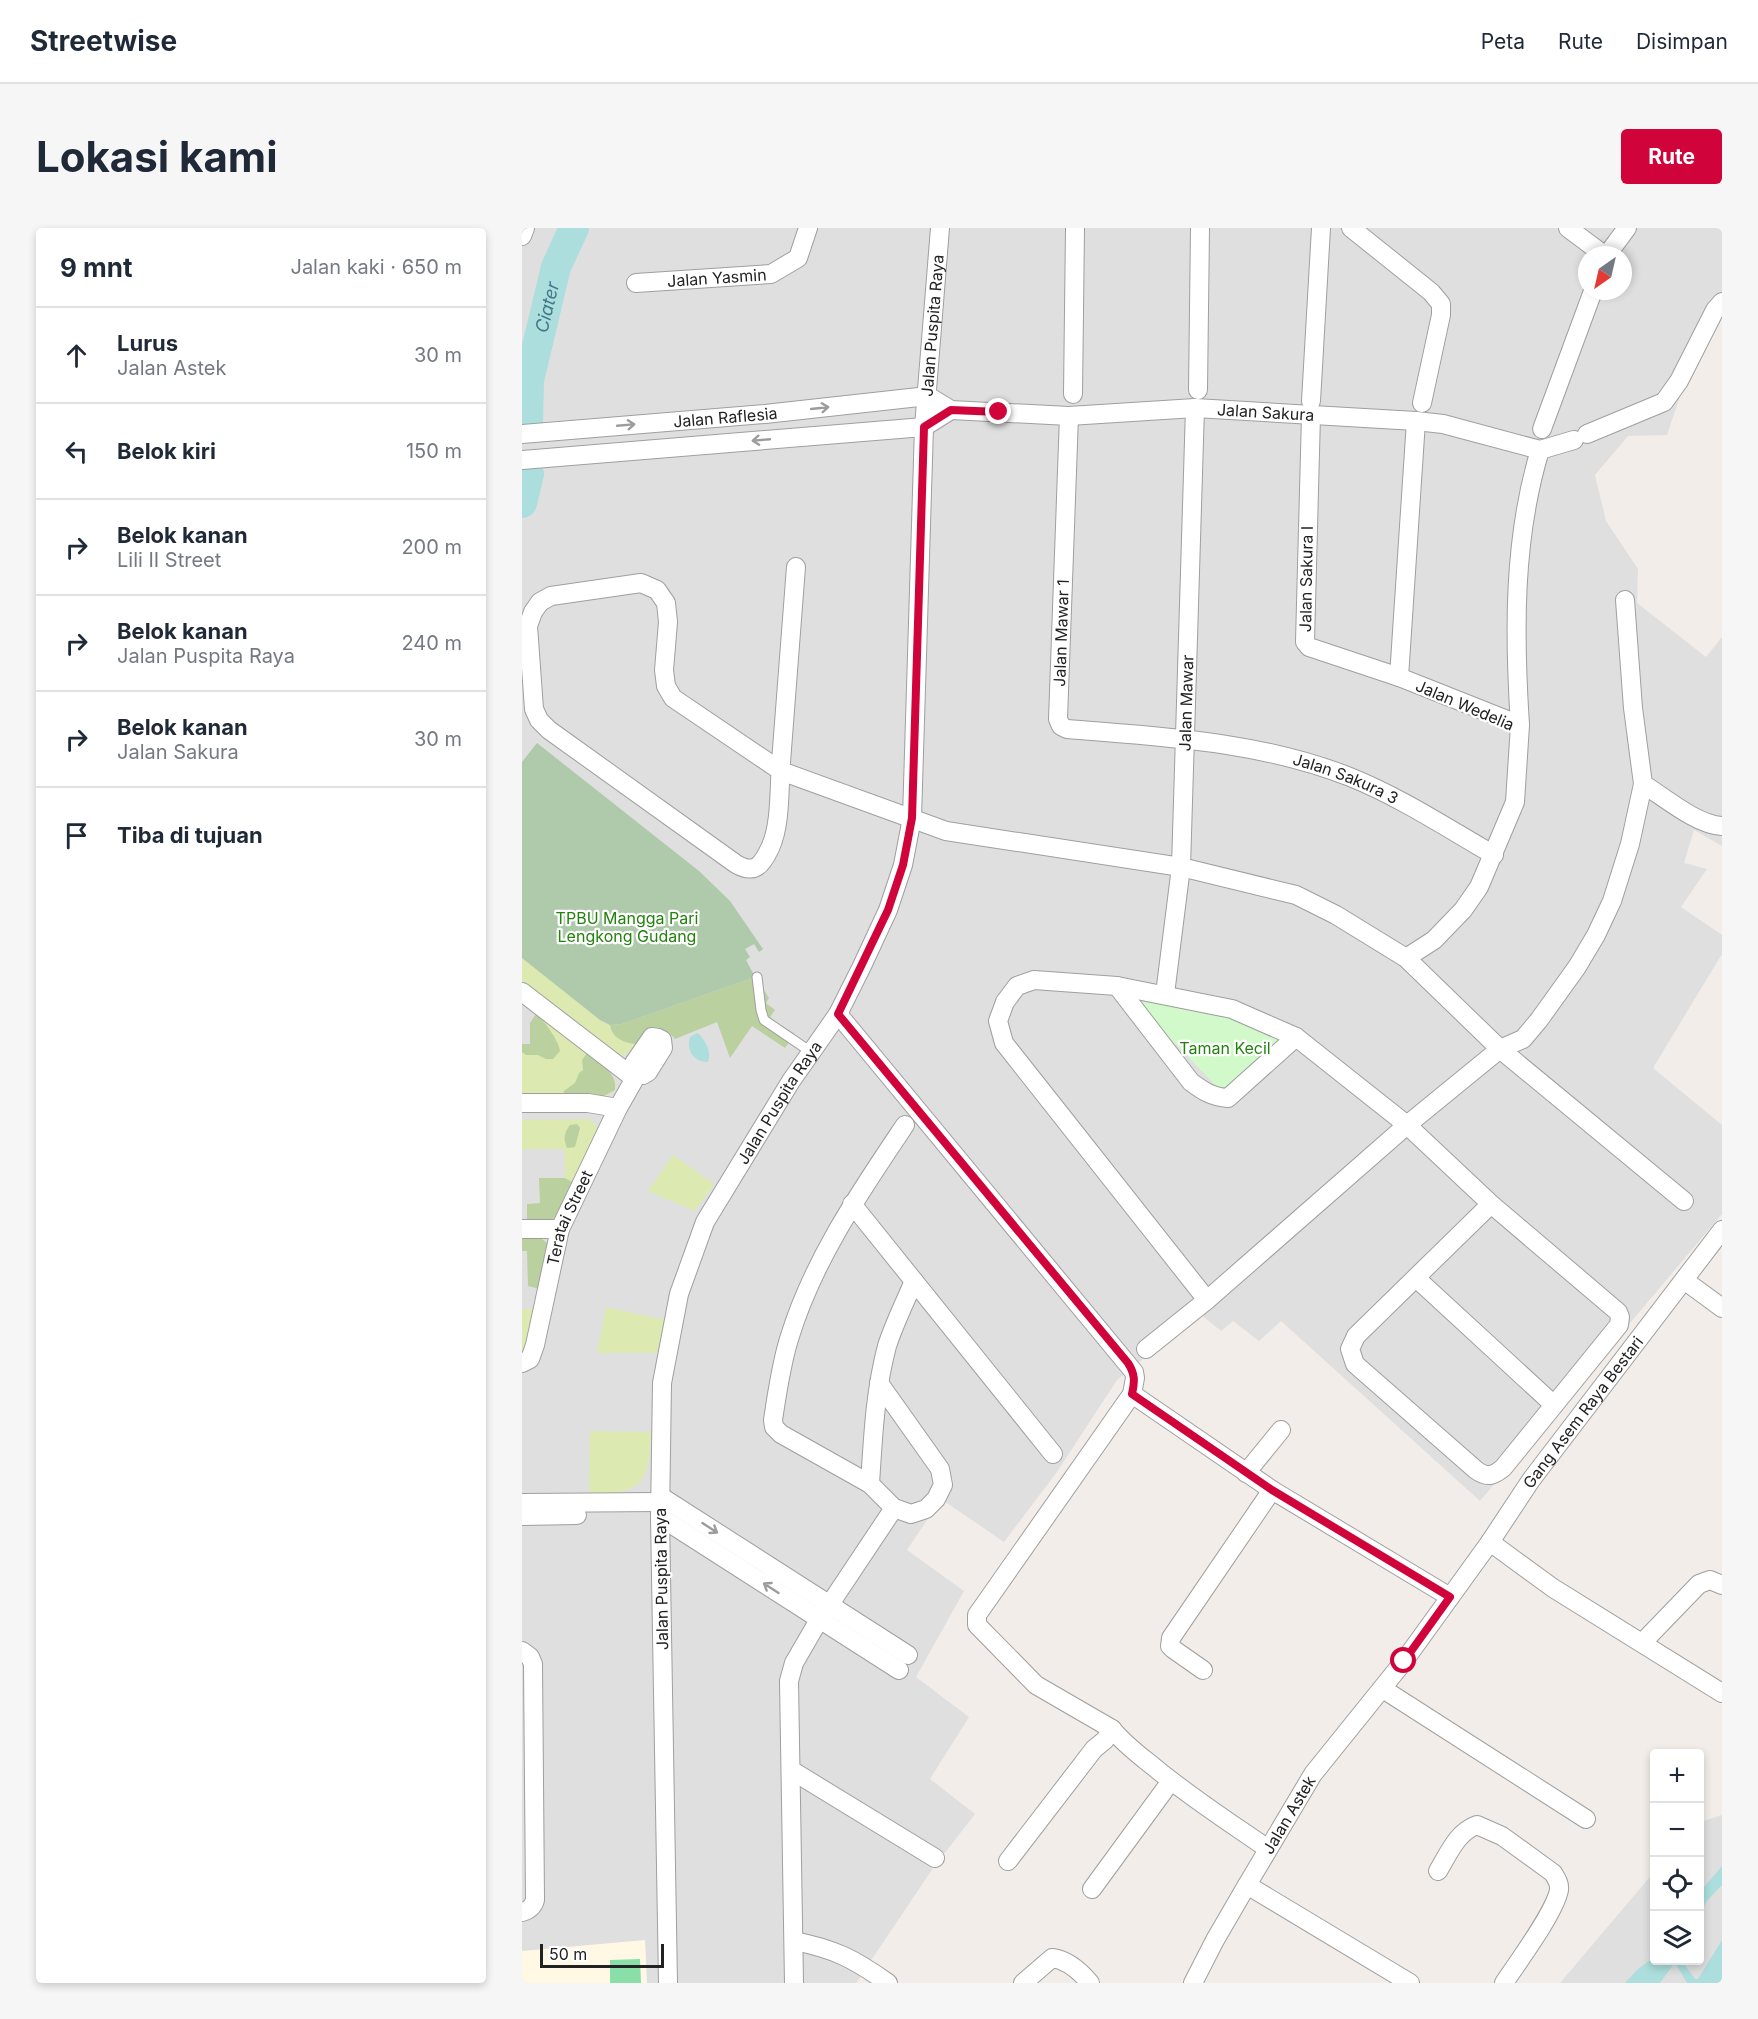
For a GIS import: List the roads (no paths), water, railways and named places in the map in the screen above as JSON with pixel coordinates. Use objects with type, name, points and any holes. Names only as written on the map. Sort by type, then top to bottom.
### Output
[{"type":"street","points":[[522,236],[525,228]]},
{"type":"street","name":"Jalan Yasmin","points":[[636,284],[771,274],[798,258],[808,228]]},
{"type":"street","name":"Jalan Puspita Raya","points":[[668,1983],[660,1507],[662,1383],[679,1294],[705,1222],[791,1081],[838,1014],[888,910],[903,865],[912,818],[924,427],[940,228]]},
{"type":"street","points":[[1073,394],[1076,228]]},
{"type":"street","points":[[1198,390],[1200,228]]},
{"type":"street","name":"Jalan Sakura I","points":[[1321,228],[1311,408],[1303,635],[1309,647],[1399,677]]},
{"type":"street","points":[[1351,228],[1431,292],[1441,304],[1442,315],[1422,403]]},
{"type":"street","points":[[1568,228],[1593,246]]},
{"type":"street","points":[[1612,246],[1627,228]]},
{"type":"street","points":[[1542,429],[1590,300]]},
{"type":"street","points":[[1520,725],[1516,634],[1519,560],[1523,518],[1540,450],[1580,437],[1664,402],[1679,381],[1715,310],[1722,302]]},
{"type":"street","name":"Jalan Sakura","points":[[928,396],[951,410],[1069,416],[1195,408],[1311,408],[1443,424],[1540,450]]},
{"type":"street","name":"Jalan Raflesia","points":[[522,434],[765,414],[928,396]]},
{"type":"street","name":"Jalan Mawar","points":[[1165,994],[1181,867],[1195,408]]},
{"type":"street","points":[[924,427],[951,410]]},
{"type":"street","name":"Jalan Mawar 1","points":[[1069,416],[1059,723],[1067,729],[1184,739]]},
{"type":"street","name":"Jalan Wedelia","points":[[1406,958],[1434,940],[1464,910],[1479,887],[1515,802],[1520,725],[1399,677],[1416,421]]},
{"type":"street","name":"Jalan Raflesia","points":[[522,459],[924,427]]},
{"type":"street","points":[[796,567],[780,771],[776,831],[763,861],[754,869],[745,869],[558,737],[539,720],[534,709],[528,626],[540,602],[550,596],[640,583],[657,590],[666,603],[668,622],[664,670],[666,686],[673,698],[780,771],[946,831],[1181,867],[1296,895],[1336,915],[1406,958],[1500,1049],[1684,1201]]},
{"type":"street","points":[[1146,1349],[1207,1300],[1407,1125],[1500,1049],[1523,1039],[1577,967],[1612,901],[1638,813],[1643,783],[1633,708],[1625,600]]},
{"type":"street","name":"Jalan Sakura 3","points":[[1184,739],[1236,745],[1297,759],[1350,777],[1403,803],[1494,855]]},
{"type":"street","points":[[1643,783],[1691,815],[1715,826],[1722,826]]},
{"type":"street","points":[[1207,1300],[1004,1043],[998,1021],[1005,1002],[1017,986],[1034,980],[1117,986],[1165,994],[1232,1009],[1296,1037],[1407,1125],[1491,1204],[1614,1308],[1620,1317],[1618,1325],[1503,1468],[1494,1475],[1488,1476],[1476,1470],[1355,1364],[1350,1349],[1356,1336],[1491,1204]]},
{"type":"street","points":[[1117,986],[1191,1082],[1207,1094],[1217,1097],[1228,1098],[1296,1037]]},
{"type":"street","name":"Teratai Street","points":[[522,992],[636,1076],[618,1108],[560,1229],[535,1345],[530,1359],[522,1363]]},
{"type":"street","points":[[838,1014],[1134,1372],[1132,1394],[977,1616],[977,1625],[1036,1685],[1112,1729],[1120,1739],[1171,1781],[1268,1849]]},
{"type":"street","points":[[522,1103],[588,1102],[618,1108]]},
{"type":"street","points":[[879,1383],[940,1469],[943,1485],[936,1499],[926,1509],[911,1514],[894,1508],[870,1484],[781,1434],[774,1427],[773,1420],[781,1368],[789,1338],[816,1272],[852,1204],[905,1125]]},
{"type":"street","points":[[852,1204],[1053,1454]]},
{"type":"street","points":[[522,1229],[560,1229]]},
{"type":"street","name":"Gang Asem Raya Bestari","points":[[1450,1597],[1531,1480],[1722,1230]]},
{"type":"street","points":[[1416,1278],[1554,1405]]},
{"type":"street","points":[[1684,1280],[1722,1308]]},
{"type":"street","points":[[870,1484],[874,1416],[879,1383],[888,1343],[914,1281]]},
{"type":"street","points":[[1132,1394],[1272,1490],[1450,1597]]},
{"type":"street","points":[[1246,1473],[1281,1430]]},
{"type":"street","points":[[1203,1670],[1173,1649],[1169,1642],[1272,1490]]},
{"type":"street","points":[[522,1503],[660,1507],[903,1663]]},
{"type":"street","points":[[522,1516],[660,1507]]},
{"type":"street","points":[[794,1983],[789,1682],[794,1663],[824,1612],[894,1508]]},
{"type":"street","points":[[1490,1542],[1553,1588],[1722,1693]]},
{"type":"street","points":[[1643,1642],[1699,1584],[1710,1580],[1722,1585]]},
{"type":"street","name":"Jalan Astek","points":[[1193,1983],[1215,1940],[1313,1774],[1383,1689],[1450,1597]]},
{"type":"street","points":[[522,1651],[530,1657],[533,1664],[529,1789],[535,1900],[528,1910],[522,1912]]},
{"type":"street","points":[[1383,1689],[1586,1819]]},
{"type":"street","points":[[1008,1861],[1112,1729]]},
{"type":"street","points":[[791,1770],[935,1858]]},
{"type":"street","points":[[1092,1889],[1171,1781]]},
{"type":"street","points":[[1438,1871],[1456,1840],[1467,1829],[1477,1825],[1503,1836],[1553,1873],[1558,1881],[1559,1889],[1551,1908],[1504,1983]]},
{"type":"street","points":[[1247,1885],[1410,1983]]},
{"type":"street","points":[[794,1941],[816,1945],[846,1955],[888,1983]]},
{"type":"street","points":[[1023,1983],[1052,1958],[1064,1961],[1080,1971],[1090,1983]]},
{"type":"lane","points":[[757,977],[760,1010],[764,1020],[811,1052]]},
{"type":"water","points":[[697,1033],[707,1046],[708,1062],[695,1058],[690,1051],[690,1037]]},
{"type":"water","points":[[1722,1866],[1722,1885],[1704,1906],[1704,1887]]},
{"type":"water","points":[[1722,1940],[1722,1983],[1687,1983],[1677,1966],[1673,1965],[1685,1965],[1695,1979],[1698,1979]]},
{"type":"water","points":[[1650,1960],[1650,1965],[1673,1965],[1660,1983],[1625,1983]]},
{"type":"waterway","name":"Ciater","points":[[528,423],[529,380],[556,267],[574,228]]},
{"type":"waterway","name":"Ciater","points":[[522,503],[529,474]]},
{"type":"park label","name":"TPBU Mangga Pari Lengkong Gudang","points":[[627,927]]},
{"type":"park label","name":"Taman Kecil","points":[[1225,1048]]}]
